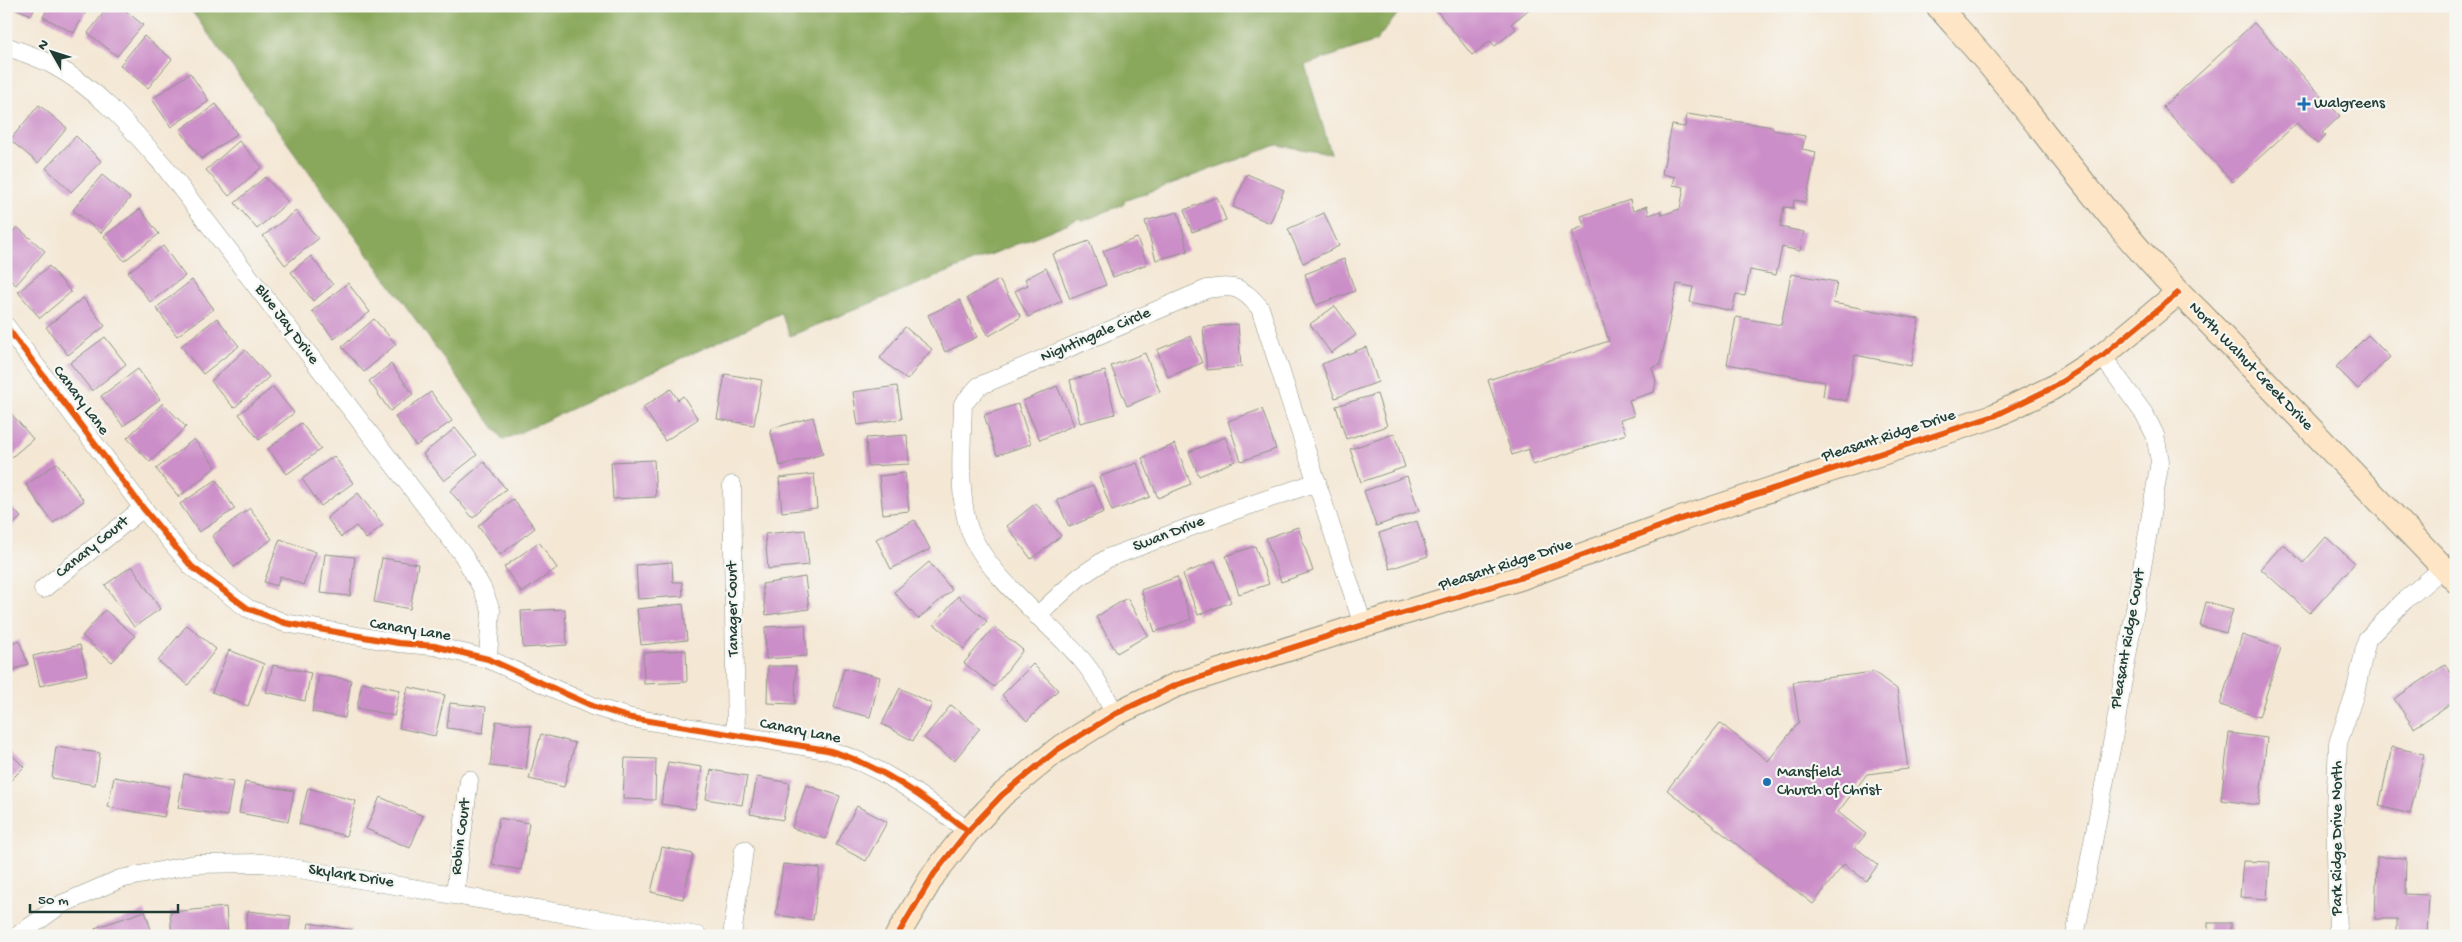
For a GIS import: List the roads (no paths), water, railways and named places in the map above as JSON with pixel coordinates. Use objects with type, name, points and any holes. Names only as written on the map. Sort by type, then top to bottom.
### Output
[{"type":"street","name":"North Walnut Creek Drive","points":[[1938,6],[1998,76],[2056,151],[2144,256],[2449,574]]},
{"type":"street","name":"Blue Jay Drive","points":[[6,46],[53,65],[88,88],[117,113],[164,166],[463,555],[482,588],[491,610],[488,659]]},
{"type":"street","name":"Nightingale Circle","points":[[1115,714],[1082,660],[1037,616],[990,564],[976,543],[967,522],[962,470],[963,404],[979,386],[1207,289],[1230,286],[1248,295],[1260,308],[1363,625]]},
{"type":"street","name":"Pleasant Ridge Drive","points":[[897,936],[934,874],[968,832],[1002,795],[1057,750],[1115,714],[1176,685],[1363,625],[1520,578],[1681,520],[1994,416],[2052,388],[2102,356],[2178,292]]},
{"type":"street","name":"Canary Lane","points":[[6,326],[143,508],[196,571],[247,608],[285,623],[398,643],[434,646],[488,659],[596,707],[632,718],[736,734],[827,750],[850,756],[900,781],[968,832]]},
{"type":"street","name":"Pleasant Ridge Court","points":[[2075,936],[2114,733],[2160,460],[2155,435],[2145,415],[2102,356]]},
{"type":"street","name":"Swan Drive","points":[[1037,616],[1078,578],[1108,558],[1230,512],[1317,482]]},
{"type":"street","name":"Tanager Court","points":[[732,485],[736,734]]},
{"type":"street","name":"Canary Court","points":[[43,589],[143,508]]},
{"type":"street","name":"Park Ridge Drive North","points":[[2338,936],[2335,809],[2338,743],[2355,693],[2367,639],[2405,600],[2449,574]]},
{"type":"street","name":"Robin Court","points":[[455,894],[469,780]]},
{"type":"street","points":[[732,936],[744,850]]},
{"type":"street","name":"Skylark Drive","points":[[17,936],[62,904],[120,879],[194,864],[262,863],[698,936]]},
{"type":"place","name":"Walgreens","points":[[2304,104]]},
{"type":"place","name":"Mansfield Church of Christ","points":[[1767,782]]}]
